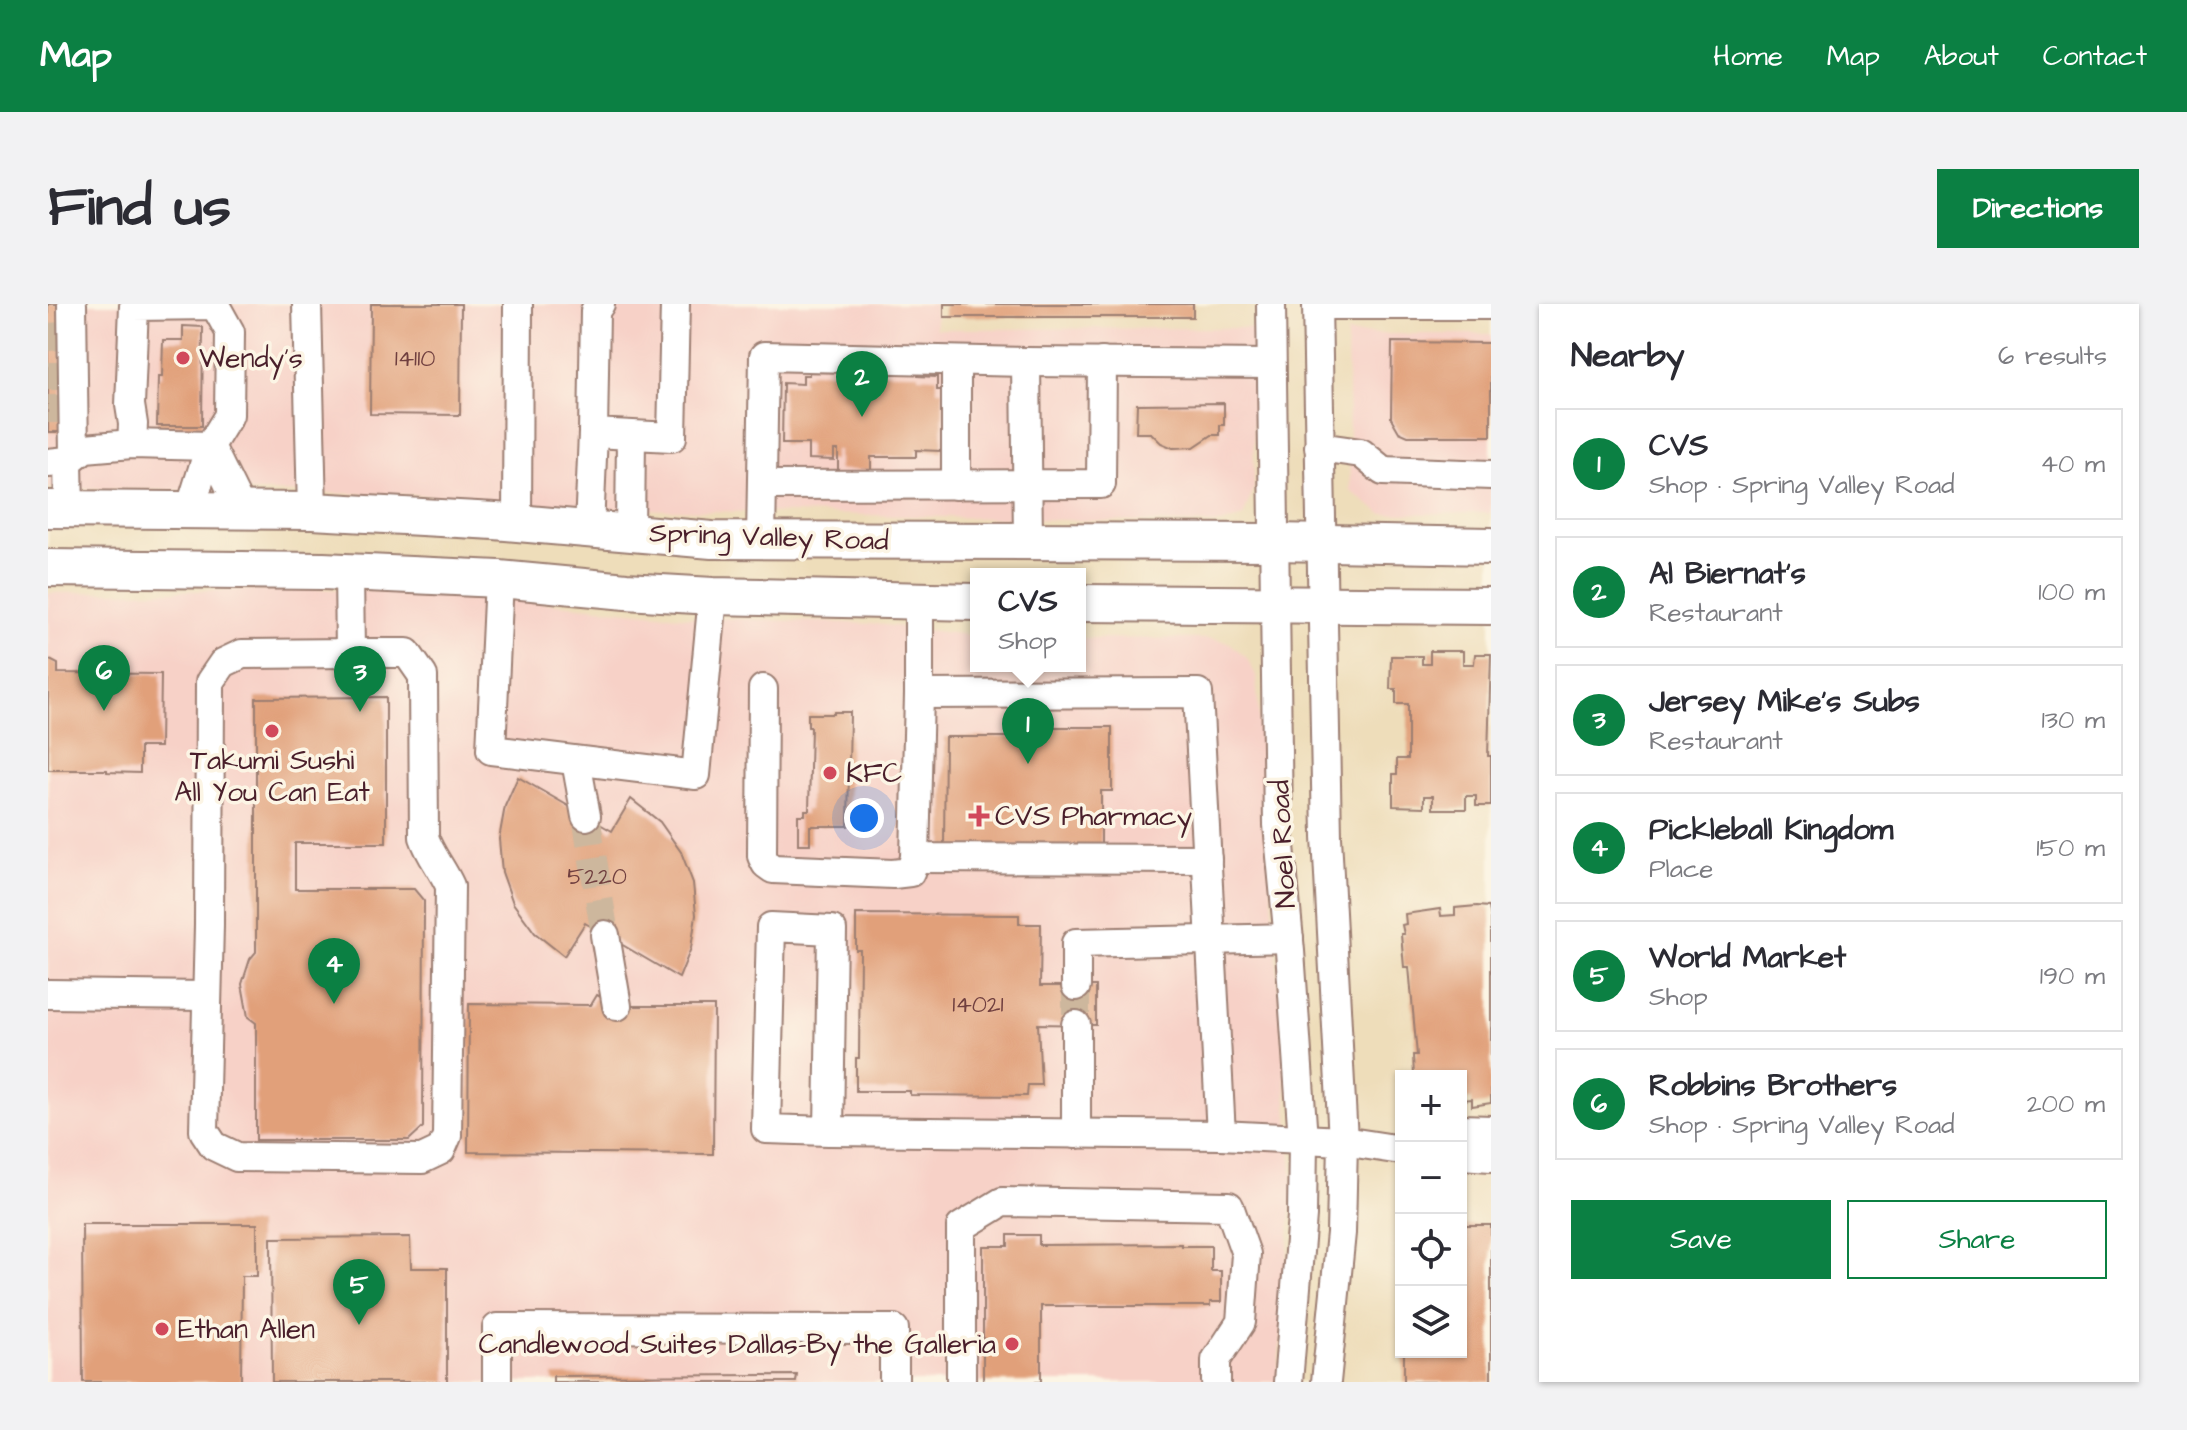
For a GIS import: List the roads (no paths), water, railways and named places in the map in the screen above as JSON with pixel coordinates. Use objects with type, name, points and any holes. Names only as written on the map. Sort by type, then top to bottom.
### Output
[{"type":"main road","name":"Spring Valley Road","points":[[59,509],[312,511],[517,523],[712,540],[1491,546]]},
{"type":"main road","points":[[312,511],[336,571]]},
{"type":"main road","points":[[712,540],[713,596]]},
{"type":"main road","name":"Spring Valley Road","points":[[48,568],[336,571],[499,579],[713,596],[970,602]]},
{"type":"main road","points":[[1086,603],[1491,606]]},
{"type":"street","points":[[59,509],[72,304]]},
{"type":"street","points":[[307,304],[312,511]]},
{"type":"street","points":[[517,523],[518,304]]},
{"type":"street","points":[[589,530],[595,311],[600,304]]},
{"type":"street","points":[[593,433],[672,437],[675,304]]},
{"type":"street","name":"Noel Road","points":[[1271,304],[1278,825],[1303,1140],[1302,1216],[1288,1382]]},
{"type":"street","points":[[1317,304],[1491,305]]},
{"type":"street","name":"Noel Road","points":[[1317,304],[1327,837],[1343,1141],[1341,1233],[1326,1382]]},
{"type":"street","points":[[132,444],[130,405],[134,305],[215,305],[230,332],[229,415],[210,446],[190,510]]},
{"type":"street","points":[[61,409],[67,376],[62,336]]},
{"type":"street","points":[[761,541],[764,356],[956,362],[1271,364]]},
{"type":"street","points":[[956,362],[956,485]]},
{"type":"street","points":[[1026,362],[1028,541]]},
{"type":"street","points":[[762,485],[1101,484],[1102,362]]},
{"type":"street","points":[[630,533],[631,436]]},
{"type":"street","points":[[63,460],[85,448],[132,444],[210,446]]},
{"type":"street","points":[[210,446],[242,511]]},
{"type":"street","points":[[1319,447],[1361,453],[1383,471],[1491,475]]},
{"type":"street","points":[[336,571],[350,653]]},
{"type":"street","points":[[499,579],[491,750],[696,775],[713,596]]},
{"type":"street","points":[[763,689],[762,856],[766,864],[773,869],[910,872],[915,858],[919,601]]},
{"type":"street","points":[[407,653],[423,676],[424,837],[430,854],[450,886],[447,1136],[441,1150],[422,1159],[237,1157],[214,1146],[204,1131],[206,996],[210,682],[223,663],[242,654],[407,653]]},
{"type":"street","points":[[919,694],[1198,693],[1221,1135]]},
{"type":"street","points":[[576,761],[586,816]]},
{"type":"street","points":[[915,858],[1207,859]]},
{"type":"street","points":[[829,1131],[832,930],[771,927],[766,1129],[829,1131],[1221,1135],[1343,1141],[1395,1149]]},
{"type":"street","points":[[605,935],[617,1006]]},
{"type":"street","points":[[1076,986],[1076,943],[1289,938]]},
{"type":"street","points":[[48,994],[206,996]]},
{"type":"street","points":[[1076,1025],[1076,1134]]},
{"type":"street","points":[[1467,1129],[1491,1130]]},
{"type":"street","points":[[1343,1141],[1395,1131]]},
{"type":"street","points":[[1467,1155],[1491,1157]]},
{"type":"street","points":[[961,1382],[961,1227],[1002,1202],[1229,1206],[1246,1254],[1241,1322],[1216,1360],[1216,1382]]},
{"type":"street","points":[[497,1382],[497,1328],[894,1329],[894,1382]]},
{"type":"tunnel","points":[[48,337],[62,336]]},
{"type":"tunnel","points":[[48,376],[62,376]]},
{"type":"tunnel","points":[[48,409],[61,409]]},
{"type":"tunnel","points":[[586,816],[605,935]]},
{"type":"tunnel","points":[[1076,986],[1076,1025]]},
{"type":"place","name":"Wendy's","points":[[183,358]]},
{"type":"place","name":"Al Biernat's","points":[[862,417]]},
{"type":"place","name":"Robbins Brothers","points":[[104,711]]},
{"type":"place","name":"Jersey Mike's Subs","points":[[360,712]]},
{"type":"place","name":"Takumi Sushi All You Can Eat","points":[[272,731]]},
{"type":"place","name":"CVS","points":[[1028,764]]},
{"type":"place","name":"KFC","points":[[830,773]]},
{"type":"place","name":"CVS Pharmacy","points":[[979,816]]},
{"type":"place","name":"Pickleball Kingdom","points":[[334,1004]]},
{"type":"place","name":"World Market","points":[[359,1325]]},
{"type":"place","name":"Ethan Allen","points":[[162,1329]]},
{"type":"place","name":"Candlewood Suites Dallas-By the Galleria","points":[[1012,1344]]}]
